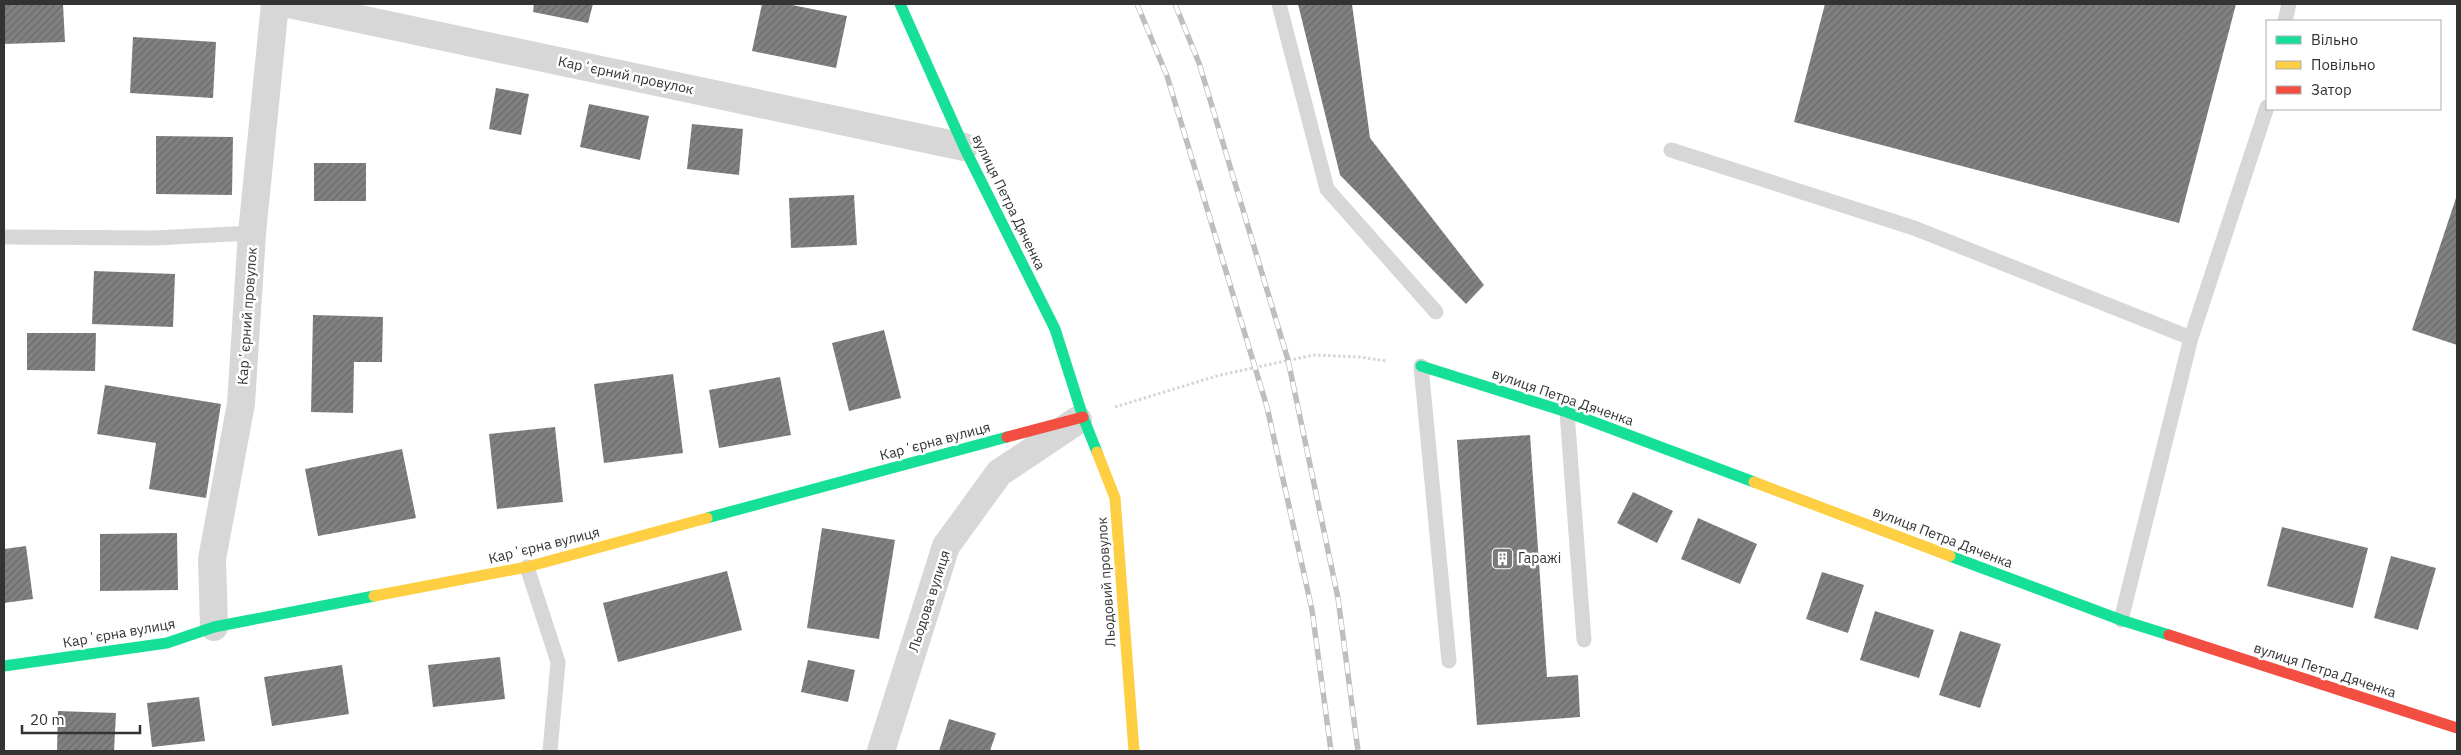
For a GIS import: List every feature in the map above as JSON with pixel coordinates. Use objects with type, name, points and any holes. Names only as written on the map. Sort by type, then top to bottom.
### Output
[{"type":"street","name":"Карʼєрний провулок","points":[[214,627],[212,560],[241,404],[252,234],[275,4]]},
{"type":"street","name":"Карʼєрний провулок","points":[[288,4],[964,147]]},
{"type":"street","name":"вулиця Петра Дяченка","points":[[900,4],[964,147],[1055,329],[1083,417]]},
{"type":"street","name":"вулиця Петра Дяченка","points":[[1421,366],[1567,412],[2121,620],[2457,728]]},
{"type":"street","name":"Карʼєрна вулиця","points":[[4,666],[166,643],[214,627],[527,567],[1083,417]]},
{"type":"street","name":"Льодова вулиця","points":[[881,751],[946,546],[999,473],[1083,417]]},
{"type":"street","name":"Льодовий провулок","points":[[1083,417],[1115,498],[1134,751]]},
{"type":"lane","points":[[1279,4],[1327,189],[1436,312]]},
{"type":"lane","points":[[2285,20],[2289,4]]},
{"type":"lane","points":[[2121,620],[2191,338],[2266,110]]},
{"type":"lane","points":[[1671,150],[1914,228],[2191,338]]},
{"type":"lane","points":[[4,237],[154,238],[252,234]]},
{"type":"lane","points":[[1421,366],[1449,661]]},
{"type":"lane","points":[[1567,412],[1584,640]]},
{"type":"lane","points":[[527,567],[558,662],[550,751]]},
{"type":"path","points":[[1083,417],[1220,375],[1314,356],[1360,357],[1421,366]]},
{"type":"building","points":[[4,4],[63,4],[65,42],[4,44]]},
{"type":"building","points":[[534,4],[593,4],[588,23],[533,12]]},
{"type":"building","points":[[762,4],[787,4],[847,16],[836,68],[752,51]]},
{"type":"building","points":[[1298,4],[1352,4],[1370,138],[1484,285],[1466,304],[1340,175]]},
{"type":"building","points":[[1825,4],[2236,4],[2179,223],[1794,122]]},
{"type":"building","points":[[133,37],[216,42],[213,98],[130,93]]},
{"type":"building","points":[[496,88],[529,94],[521,135],[489,129]]},
{"type":"building","points":[[589,104],[649,116],[640,160],[580,147]]},
{"type":"building","points":[[692,124],[743,129],[739,175],[687,169]]},
{"type":"building","points":[[156,136],[233,137],[232,195],[156,194]]},
{"type":"building","points":[[314,163],[366,163],[366,201],[314,201]]},
{"type":"building","points":[[854,195],[857,245],[791,248],[789,198]]},
{"type":"building","points":[[2457,195],[2457,345],[2412,330]]},
{"type":"building","points":[[94,271],[175,274],[173,327],[92,324]]},
{"type":"building","points":[[313,315],[383,317],[382,362],[354,362],[353,413],[311,412]]},
{"type":"building","points":[[884,330],[901,398],[849,411],[832,343]]},
{"type":"building","points":[[27,333],[96,333],[95,371],[27,370]]},
{"type":"building","points":[[673,374],[683,453],[604,463],[594,384]]},
{"type":"building","points":[[780,377],[791,435],[719,448],[709,390]]},
{"type":"building","points":[[105,385],[221,404],[206,498],[149,489],[156,443],[97,434]]},
{"type":"building","points":[[555,427],[563,502],[497,509],[489,434]]},
{"type":"building","name":"Гаражі","points":[[1530,435],[1547,677],[1578,675],[1580,717],[1477,725],[1457,440]]},
{"type":"building","points":[[402,449],[416,518],[318,536],[305,469]]},
{"type":"building","points":[[1633,492],[1673,511],[1657,543],[1617,523]]},
{"type":"building","points":[[1698,518],[1757,544],[1740,584],[1681,559]]},
{"type":"building","points":[[2282,527],[2368,548],[2353,608],[2267,586]]},
{"type":"building","points":[[822,528],[895,540],[879,639],[807,628]]},
{"type":"building","points":[[177,533],[178,590],[100,591],[100,534]]},
{"type":"building","points":[[26,546],[33,599],[4,603],[4,549]]},
{"type":"building","points":[[2391,556],[2436,568],[2418,630],[2374,618]]},
{"type":"building","points":[[727,571],[742,630],[618,662],[603,603]]},
{"type":"building","points":[[1822,572],[1864,585],[1848,633],[1806,619]]},
{"type":"building","points":[[1875,611],[1934,630],[1919,678],[1860,660]]},
{"type":"building","points":[[1960,631],[2001,644],[1980,708],[1939,695]]},
{"type":"building","points":[[500,657],[505,699],[433,707],[428,665]]},
{"type":"building","points":[[808,660],[855,670],[848,702],[801,692]]},
{"type":"building","points":[[342,665],[349,714],[272,726],[264,677]]},
{"type":"building","points":[[199,697],[205,741],[152,747],[147,703]]},
{"type":"building","points":[[58,711],[116,713],[114,751],[57,751]]},
{"type":"building","points":[[949,719],[996,733],[990,751],[939,751]]},
{"type":"railway","points":[[1137,4],[1167,76],[1267,407],[1312,610],[1331,751]]},
{"type":"railway","points":[[1175,4],[1199,63],[1288,360],[1338,598],[1358,751]]},
{"type":"traffic: fast","points":[[900,4],[964,147],[1055,329],[1083,417],[1097,452]]},
{"type":"traffic: fast","points":[[1421,366],[1567,412],[1754,482]]},
{"type":"traffic: fast","points":[[707,518],[1007,437]]},
{"type":"traffic: fast","points":[[1950,556],[2121,620],[2169,635]]},
{"type":"traffic: fast","points":[[4,666],[167,643],[214,627],[374,596]]},
{"type":"traffic: slow","points":[[1097,452],[1115,498],[1134,751]]},
{"type":"traffic: slow","points":[[1754,482],[1950,556]]},
{"type":"traffic: slow","points":[[374,596],[527,567],[707,518]]},
{"type":"traffic: jam","points":[[1007,437],[1083,417]]},
{"type":"traffic: jam","points":[[2169,635],[2457,728]]},
{"type":"place","name":"Гаражі","points":[[1502,558]]}]
